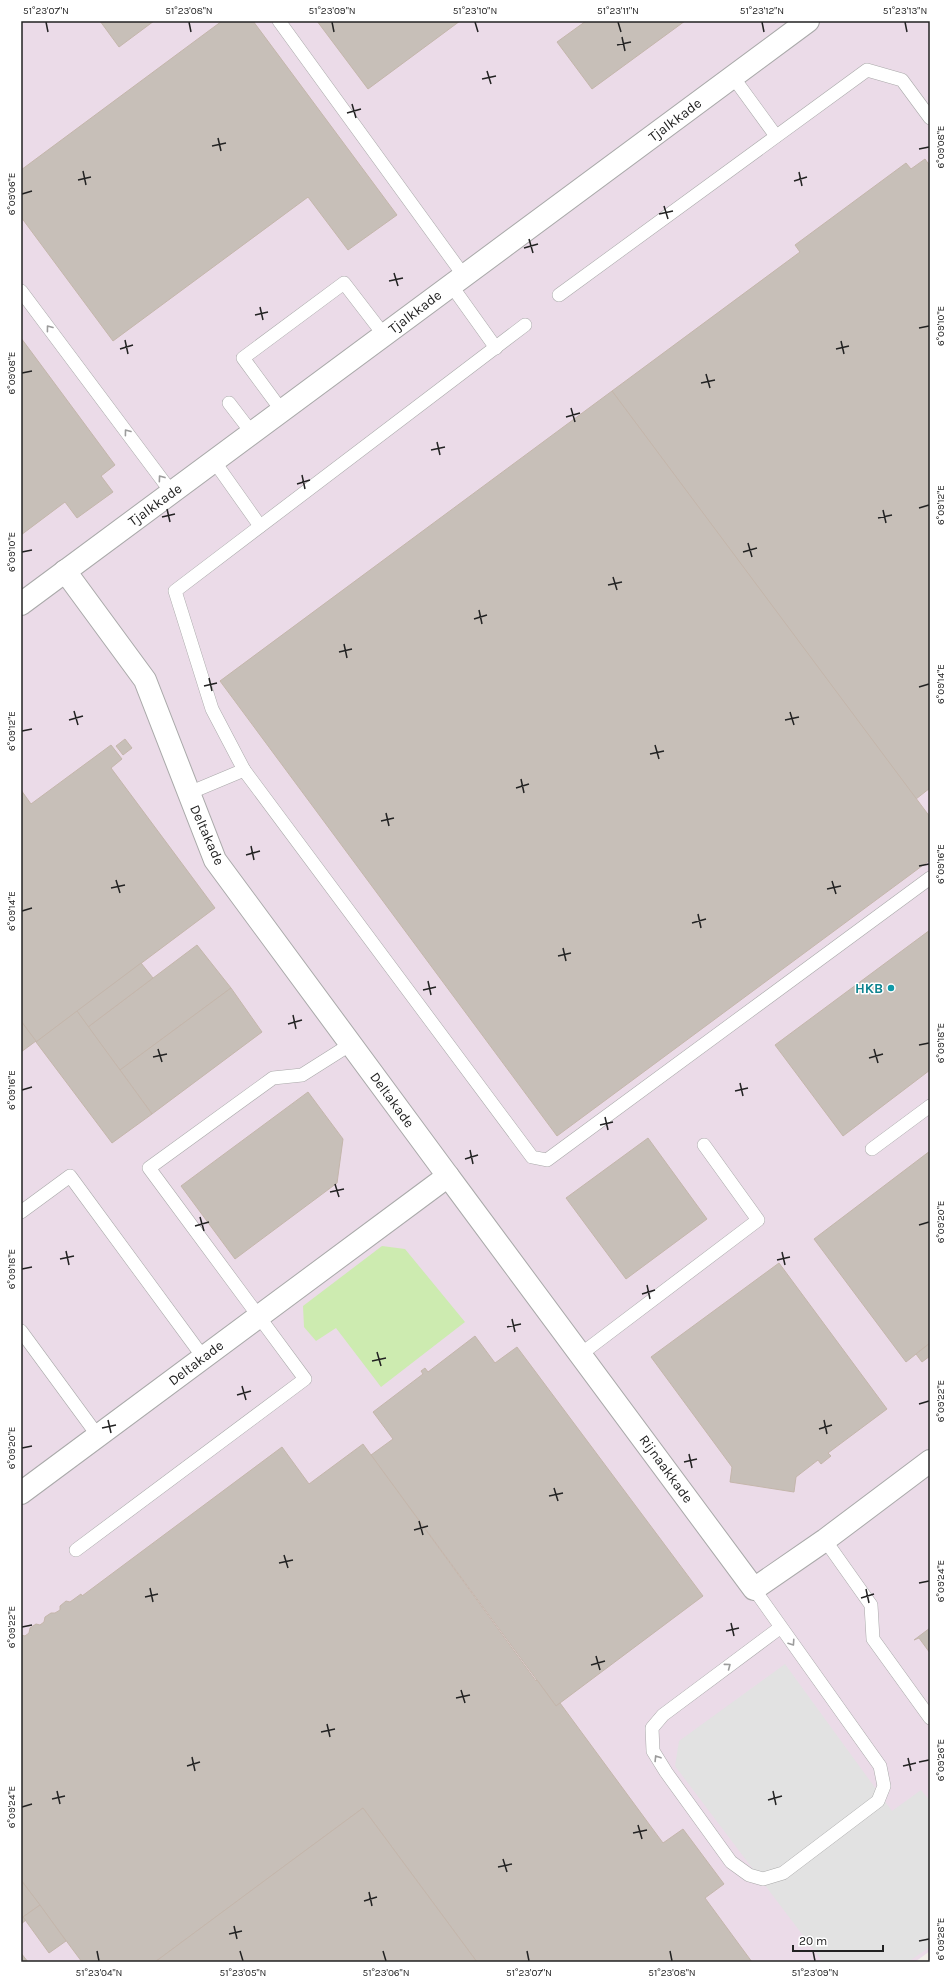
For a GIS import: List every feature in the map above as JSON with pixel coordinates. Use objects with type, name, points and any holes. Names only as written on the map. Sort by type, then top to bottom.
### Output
[{"type":"street","name":"Tjalkkade","points":[[21,604],[808,21]]},
{"type":"street","name":"Deltakade","points":[[21,1493],[448,1176],[215,860],[145,680],[65,571]]},
{"type":"street","name":"Rijnaakkade","points":[[448,1176],[754,1589]]},
{"type":"street","points":[[754,1589],[825,1540],[930,1461]]},
{"type":"lane","points":[[279,21],[458,281],[496,348]]},
{"type":"lane","points":[[559,295],[867,70],[902,80],[930,118]]},
{"type":"lane","points":[[733,77],[776,136]]},
{"type":"lane","points":[[282,411],[243,358],[344,283],[384,335]]},
{"type":"lane","points":[[21,290],[172,493]]},
{"type":"lane","points":[[526,326],[175,591],[212,709],[244,770],[532,1157],[547,1160],[930,878]]},
{"type":"lane","points":[[229,403],[252,433]]},
{"type":"lane","points":[[214,461],[260,526]]},
{"type":"lane","points":[[189,793],[244,770]]},
{"type":"lane","points":[[76,1550],[304,1379],[149,1168],[273,1078],[302,1075],[351,1044]]},
{"type":"lane","points":[[872,1150],[930,1106]]},
{"type":"lane","points":[[581,1354],[758,1220],[704,1145]]},
{"type":"lane","points":[[21,1212],[70,1176],[203,1357]]},
{"type":"lane","points":[[21,1331],[98,1436]]},
{"type":"lane","points":[[825,1540],[871,1605],[873,1639],[930,1718]]},
{"type":"lane","points":[[754,1589],[880,1766],[884,1786],[878,1801],[783,1873],[763,1879],[749,1875],[731,1862],[652,1751],[652,1728],[663,1715],[781,1627]]},
{"type":"shaded area","points":[[21,21],[930,21],[930,1951],[915,1962],[21,1962]]},
{"type":"shaded area","points":[[785,1664],[892,1811],[921,1790],[930,1801],[930,1947],[908,1962],[823,1962],[675,1766],[679,1741]]},
{"type":"green space","points":[[382,1246],[405,1249],[465,1322],[381,1387],[336,1328],[316,1341],[304,1327],[303,1306]]},
{"type":"building","points":[[100,21],[154,21],[119,47]]},
{"type":"building","points":[[222,21],[253,21],[397,215],[348,250],[308,197],[113,341],[21,217],[21,170]]},
{"type":"building","points":[[317,21],[460,21],[368,89]]},
{"type":"building","points":[[586,21],[685,21],[592,89],[557,42]]},
{"type":"building","points":[[925,159],[930,166],[930,788],[916,799],[612,391],[800,252],[795,245],[906,163],[911,169]]},
{"type":"building","points":[[21,338],[115,465],[101,476],[113,492],[77,518],[65,502],[21,535]]},
{"type":"building","points":[[612,391],[930,817],[930,860],[557,1136],[220,681]]},
{"type":"building","points":[[125,739],[132,748],[123,755],[116,746]]},
{"type":"building","points":[[111,745],[122,759],[111,768],[215,908],[36,1042],[21,1021],[21,790],[31,804]]},
{"type":"building","name":"HKB","points":[[930,930],[930,1070],[843,1136],[775,1045]]},
{"type":"building","points":[[197,945],[231,988],[120,1070],[88,1027]]},
{"type":"building","points":[[141,963],[153,978],[88,1027],[77,1011]]},
{"type":"building","points":[[231,988],[262,1032],[152,1114],[120,1070]]},
{"type":"building","points":[[77,1011],[152,1114],[112,1143],[36,1042]]},
{"type":"building","points":[[21,1021],[36,1041],[21,1052]]},
{"type":"building","points":[[308,1092],[343,1139],[337,1183],[235,1259],[181,1186]]},
{"type":"building","points":[[648,1138],[707,1219],[626,1279],[566,1198]]},
{"type":"building","points":[[930,1151],[930,1343],[906,1362],[814,1239]]},
{"type":"building","points":[[779,1263],[887,1409],[828,1453],[831,1456],[821,1464],[818,1460],[796,1477],[794,1492],[730,1482],[732,1467],[651,1357]]},
{"type":"building","points":[[475,1336],[495,1363],[517,1347],[703,1596],[556,1706],[371,1455],[393,1439],[373,1412],[423,1374],[421,1371],[425,1368],[428,1372]]},
{"type":"building","points":[[930,1343],[930,1356],[922,1362],[916,1354]]},
{"type":"building","points":[[363,1444],[536,1681],[537,1680],[556,1706],[560,1703],[663,1843],[683,1829],[724,1884],[705,1898],[752,1962],[477,1962],[363,1808],[155,1962],[82,1962],[21,1880],[21,1635],[25,1636],[29,1633],[30,1628],[36,1624],[40,1625],[44,1622],[45,1617],[60,1610],[60,1606],[66,1601],[70,1602],[81,1594],[82,1596],[282,1447],[309,1484]]},
{"type":"building","points":[[930,1628],[930,1653],[919,1638],[914,1640]]},
{"type":"building","points":[[363,1808],[477,1962],[155,1962],[283,1867]]},
{"type":"building","points":[[21,1880],[40,1905],[23,1917],[26,1920],[21,1924]]},
{"type":"building","points":[[40,1905],[66,1941],[49,1953],[23,1917]]},
{"type":"building","points":[[21,1953],[28,1962],[21,1962]]},
{"type":"place","name":"HKB","points":[[891,988]]}]
